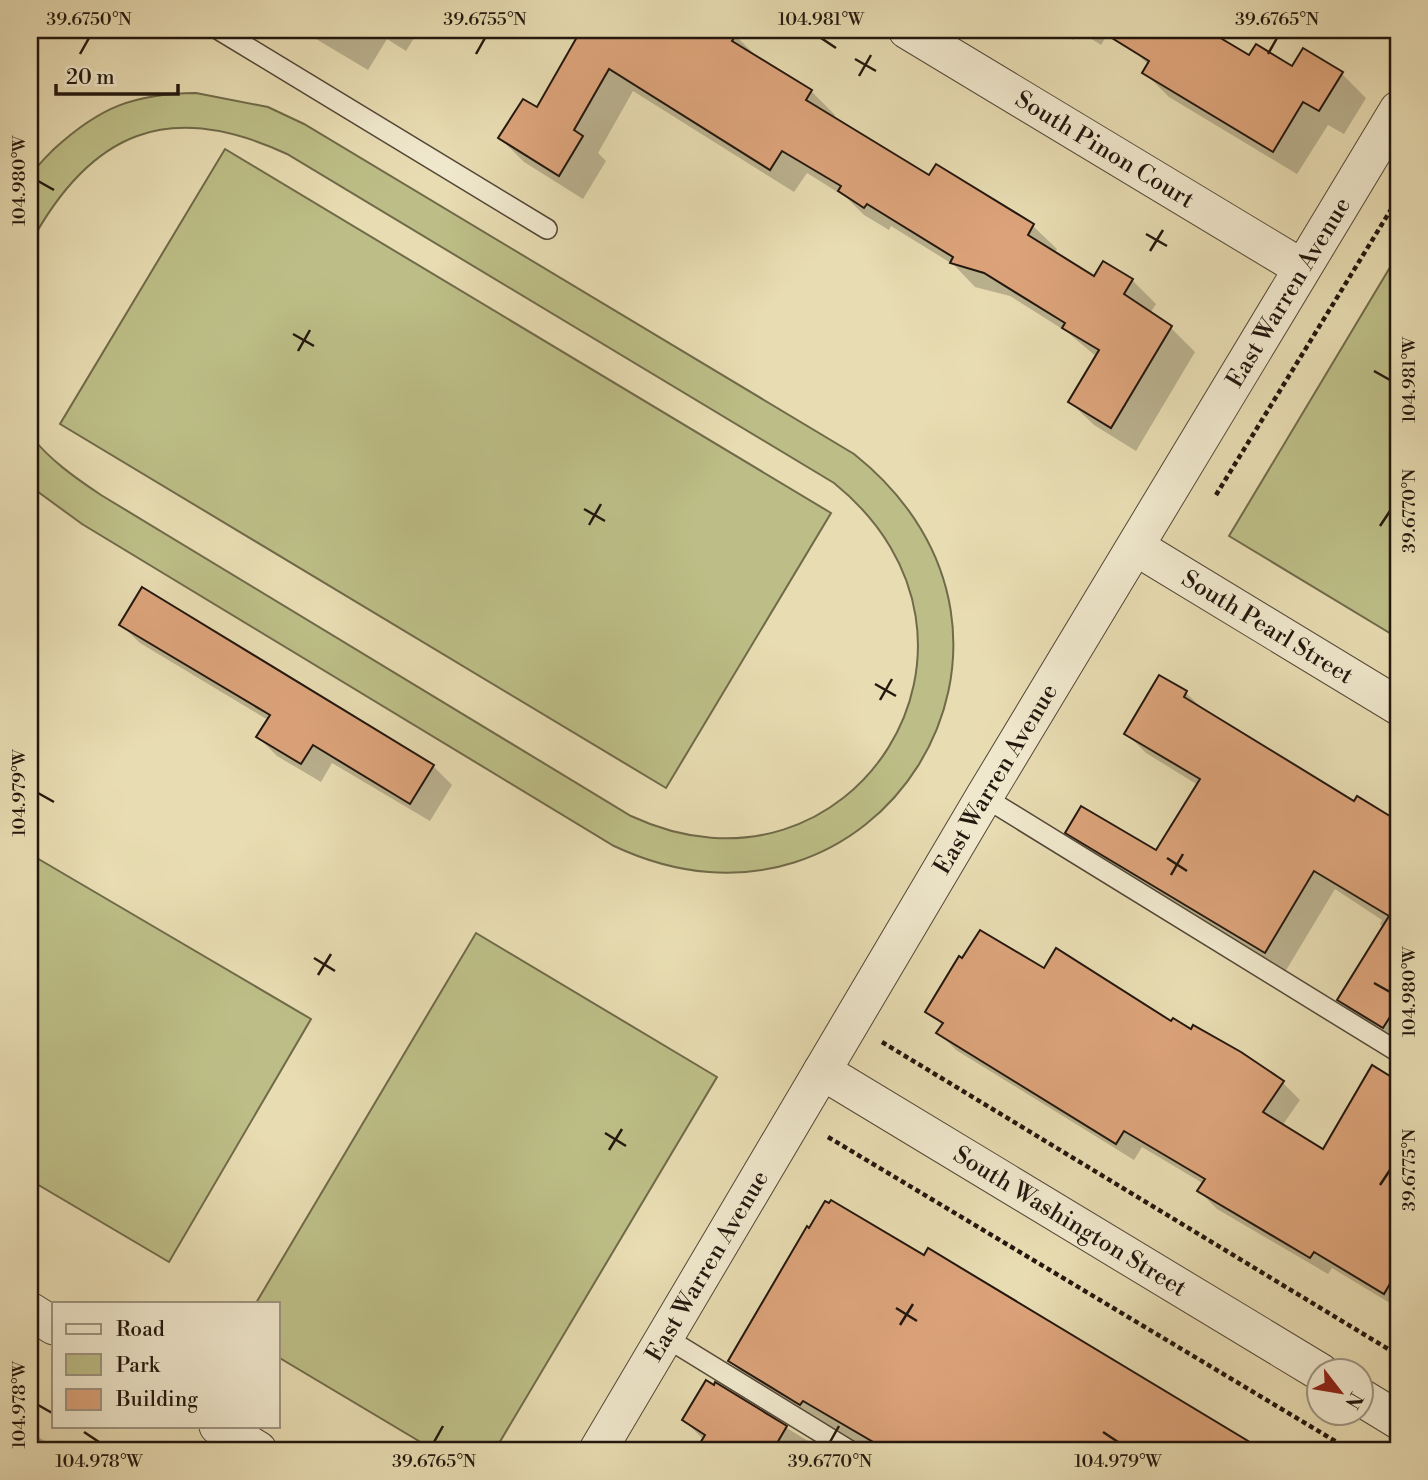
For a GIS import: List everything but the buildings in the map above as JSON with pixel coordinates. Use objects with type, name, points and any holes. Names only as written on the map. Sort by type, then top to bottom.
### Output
[{"type":"street","name":"South Pinon Court","points":[[907,30],[1302,268]]},
{"type":"street","name":"East Warren Avenue","points":[[598,1450],[984,797],[1398,110]]},
{"type":"street","name":"South Pearl Street","points":[[1136,547],[1398,706]]},
{"type":"street","name":"South Washington Street","points":[[822,1072],[1306,1364]]},
{"type":"street","points":[[30,1311],[52,1325]]},
{"type":"street","points":[[1376,1407],[1398,1420]]},
{"type":"street","points":[[221,1428],[258,1450]]},
{"type":"lane","points":[[219,30],[547,229]]},
{"type":"lane","points":[[984,797],[1398,1052]]},
{"type":"lane","points":[[665,1337],[849,1450]]},
{"type":"path","points":[[1208,505],[1398,198]]},
{"type":"path","points":[[878,1040],[1398,1355]]},
{"type":"path","points":[[821,1133],[1350,1450]]},
{"type":"green space","points":[[196,93],[268,107],[304,124],[854,454],[921,529],[951,610],[948,691],[918,765],[866,825],[794,863],[709,872],[614,846],[82,524],[30,486],[30,435],[63,468],[101,495],[631,816],[711,838],[783,830],[844,798],[888,747],[914,685],[916,616],[890,547],[834,483],[287,154],[245,137],[206,129],[170,129],[137,136],[107,151],[79,175],[54,205],[30,244],[30,179],[54,149],[87,123],[119,106],[154,96]]},
{"type":"green space","points":[[225,149],[831,513],[666,788],[60,424]]},
{"type":"green space","points":[[1398,254],[1398,638],[1229,536]]},
{"type":"green space","points":[[30,854],[311,1019],[169,1262],[30,1180]]},
{"type":"green space","points":[[476,933],[717,1077],[495,1450],[434,1450],[280,1358],[280,1302],[257,1302]]}]
